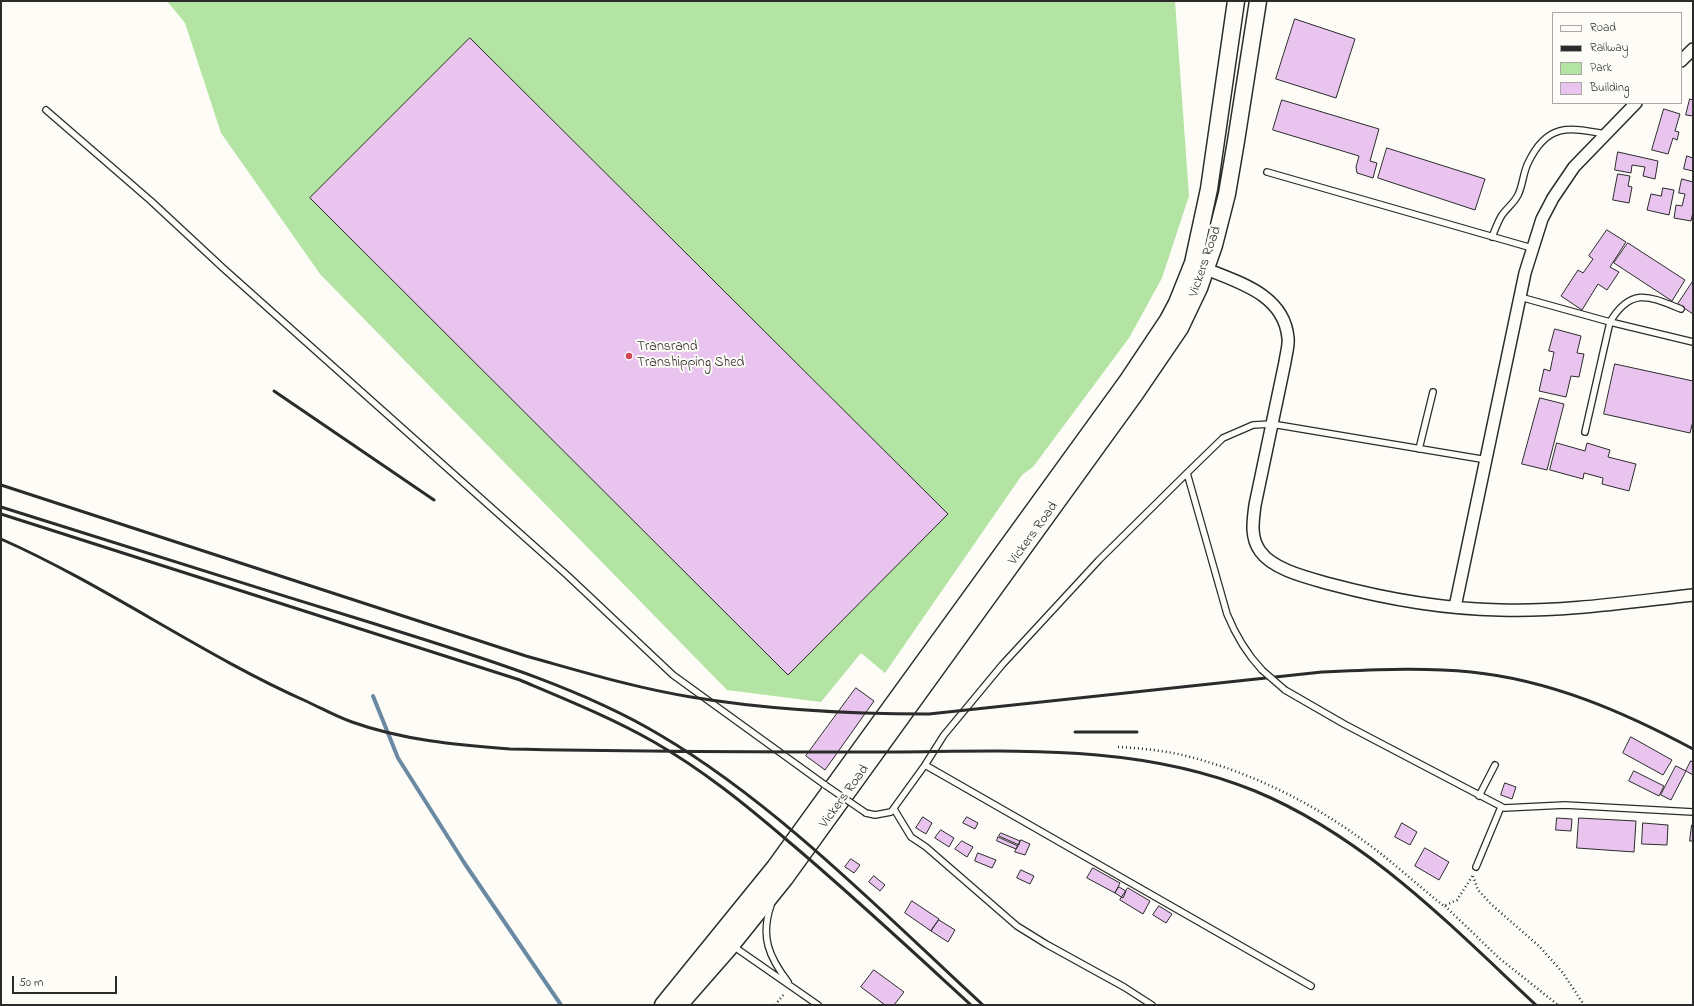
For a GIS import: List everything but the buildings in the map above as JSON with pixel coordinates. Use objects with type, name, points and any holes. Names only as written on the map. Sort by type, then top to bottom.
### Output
[{"type":"main road","name":"Vickers Road","points":[[679,1005],[725,945],[780,861],[1128,380],[1168,320],[1200,266],[1209,189],[1236,1]]},
{"type":"main road","name":"Vickers Road","points":[[663,1005],[725,945],[776,890],[834,813],[1144,382],[1180,328],[1200,266],[1227,194],[1258,1]]},
{"type":"street","points":[[1682,60],[1693,49]]},
{"type":"street","points":[[1455,607],[1520,297],[1532,248],[1542,219],[1553,198],[1574,167],[1635,104]]},
{"type":"street","points":[[1200,266],[1260,293],[1274,305],[1282,315],[1288,339],[1252,526],[1255,542],[1261,553],[1273,563],[1301,576],[1401,601],[1455,607],[1500,610],[1551,609],[1693,595]]},
{"type":"lane","points":[[46,110],[151,201],[222,268],[568,576],[673,675],[816,779],[866,812],[875,815],[885,814],[894,809],[944,735],[1007,659],[1099,560],[1223,438],[1253,425],[1272,424],[1487,460]]},
{"type":"lane","points":[[1492,237],[1502,215],[1513,204],[1518,194],[1528,164],[1540,144],[1548,136],[1562,129],[1573,128],[1605,134]]},
{"type":"lane","points":[[1267,172],[1532,248]]},
{"type":"lane","points":[[1520,297],[1610,322],[1693,342]]},
{"type":"lane","points":[[1585,432],[1610,322],[1617,311],[1624,305],[1640,297],[1651,297],[1681,308]]},
{"type":"lane","points":[[1419,449],[1433,392]]},
{"type":"lane","points":[[1187,473],[1227,614],[1236,635],[1249,656],[1262,670],[1285,690],[1344,724],[1501,807],[1565,805],[1693,812]]},
{"type":"lane","points":[[925,764],[1311,986]]},
{"type":"lane","points":[[1479,796],[1495,765]]},
{"type":"lane","points":[[1476,867],[1501,807]]},
{"type":"lane","points":[[894,809],[911,837],[926,847],[1017,926],[1046,944],[1124,987],[1152,1005]]},
{"type":"lane","points":[[776,890],[768,912],[766,930],[768,949],[775,966],[790,986]]},
{"type":"lane","points":[[725,945],[818,1005]]},
{"type":"path","points":[[1118,747],[1151,749],[1178,754],[1224,767],[1279,790],[1322,814],[1359,837],[1444,906],[1499,958],[1558,1005]]},
{"type":"path","points":[[1444,906],[1457,900],[1473,876],[1476,867]]},
{"type":"path","points":[[1473,876],[1478,890],[1492,905],[1540,947],[1563,973],[1584,1005]]},
{"type":"path","points":[[775,1005],[790,986]]},
{"type":"green space","points":[[167,1],[1175,1],[1189,196],[1162,278],[1129,338],[1033,467],[1022,475],[885,673],[861,653],[821,702],[727,690],[320,274],[221,133],[185,23]]},
{"type":"waterway","points":[[373,696],[398,758],[465,864],[561,1005]]},
{"type":"railway","points":[[274,391],[434,500]]},
{"type":"railway","points":[[1,485],[526,656],[628,684],[691,697],[779,708],[869,713],[929,714],[1322,672],[1396,669],[1452,670],[1500,676],[1558,690],[1613,710],[1693,749]]},
{"type":"railway","points":[[1,507],[482,658],[556,685],[627,717],[660,735],[703,763],[746,793],[787,826],[868,897],[983,1005]]},
{"type":"railway","points":[[1,514],[520,680],[622,725],[690,764],[740,801],[835,881],[971,1005]]},
{"type":"railway","points":[[1,539],[79,578],[230,663],[335,715],[371,728],[430,741],[510,749],[607,751],[989,751],[1079,754],[1124,758],[1168,765],[1212,776],[1255,791],[1295,810],[1334,833],[1370,858],[1439,914],[1536,1005]]},
{"type":"railway","points":[[1075,732],[1137,732]]},
{"type":"place","name":"Transrand Transhipping Shed","points":[[629,356]]}]
